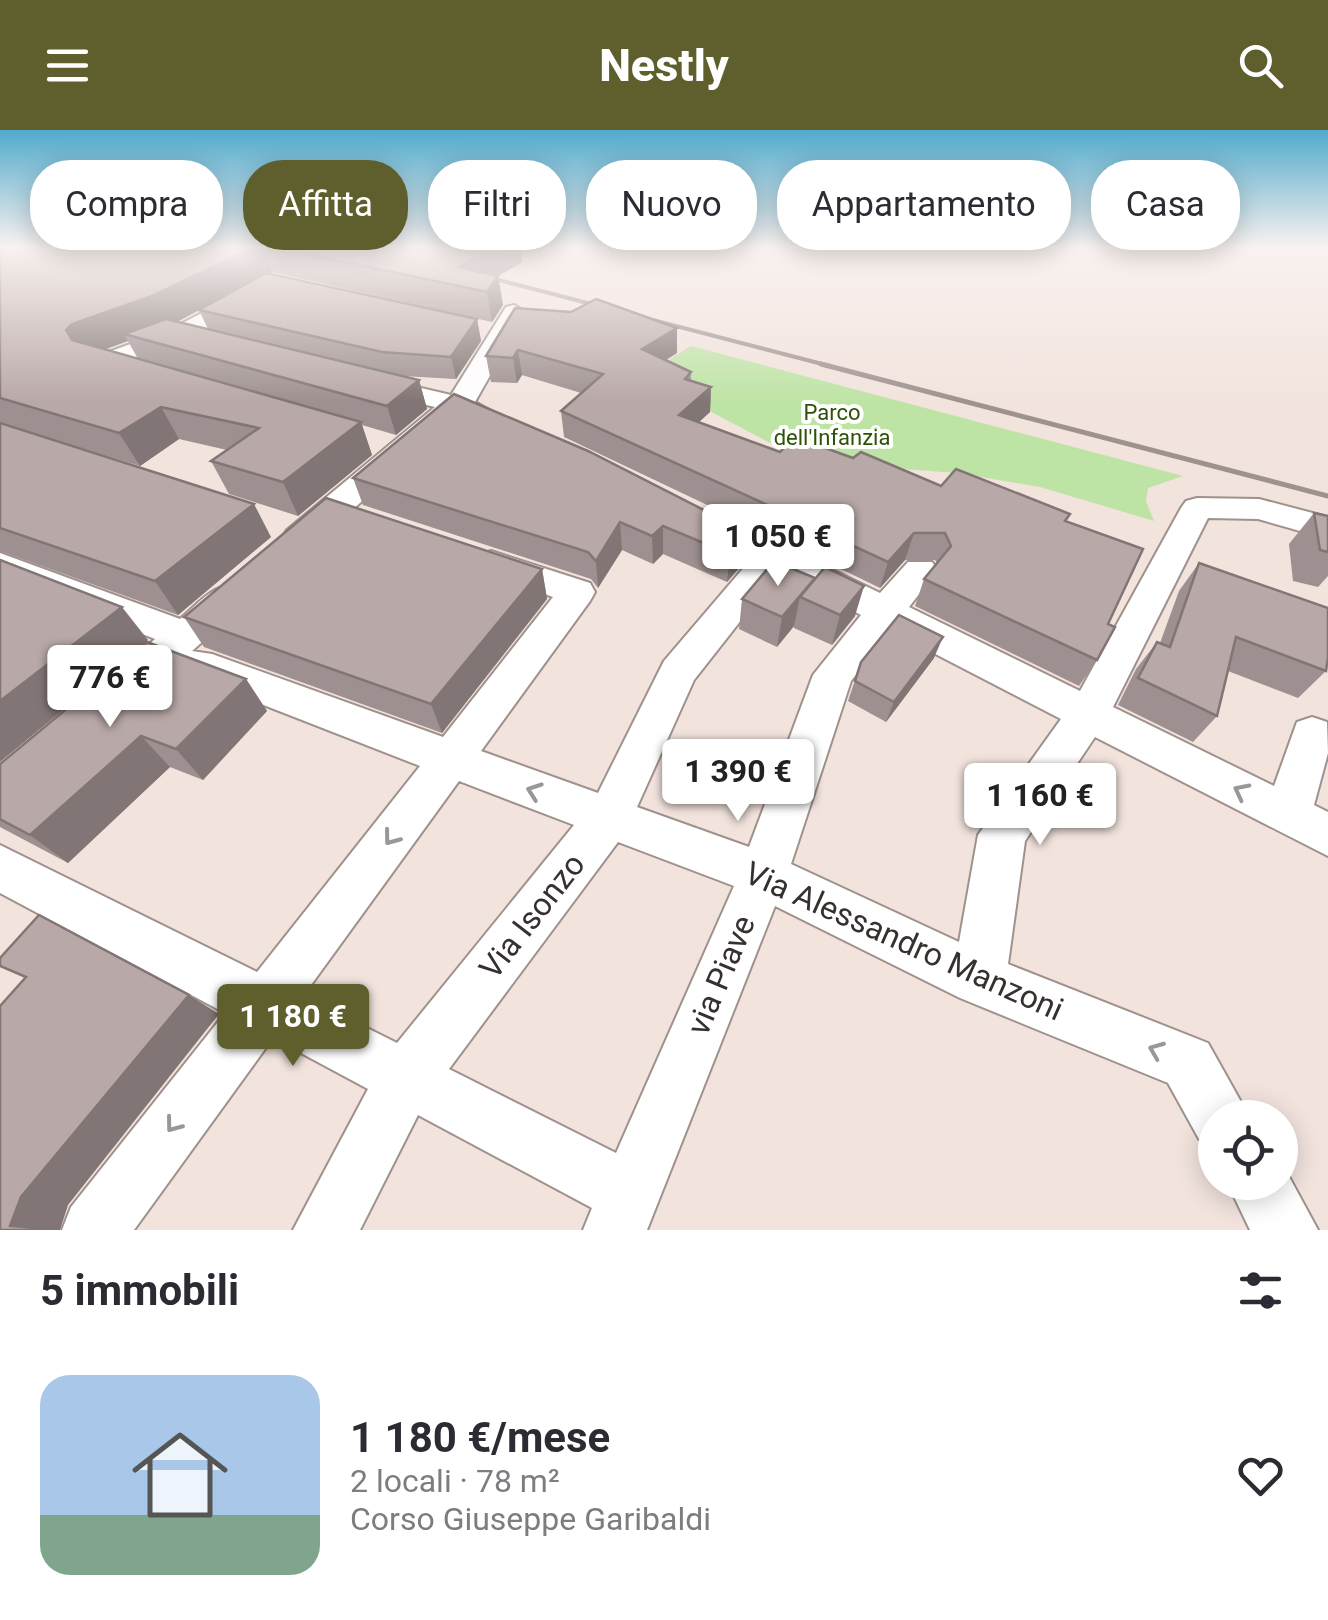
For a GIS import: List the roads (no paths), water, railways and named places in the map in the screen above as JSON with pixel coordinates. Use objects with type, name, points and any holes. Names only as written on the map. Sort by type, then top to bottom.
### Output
[{"type":"street","points":[[139,374],[101,363],[178,335],[242,299]]},
{"type":"street","points":[[106,704],[469,393],[498,326]]},
{"type":"street","points":[[178,335],[214,345]]},
{"type":"street","points":[[342,378],[456,404],[521,433]]},
{"type":"street","points":[[365,439],[402,450]]},
{"type":"street","points":[[671,504],[1090,712],[1328,836]]},
{"type":"street","points":[[978,979],[1002,834],[1090,712],[1197,508],[1259,510],[1328,528]]},
{"type":"street","points":[[266,521],[369,523]]},
{"type":"street","points":[[94,1230],[577,592],[464,554]]},
{"type":"street","name":"Via Isonzo","points":[[325,1230],[406,1078],[609,818],[678,672],[774,555]]},
{"type":"street","name":"Via Alessandro Manzoni","points":[[0,565],[450,760],[763,876],[978,979],[1188,1063],[1210,1100]]},
{"type":"street","name":"via Piave","points":[[621,1211],[763,876],[833,675],[920,570]]},
{"type":"street","points":[[1288,814],[1312,734]]},
{"type":"street","points":[[0,868],[406,1078],[621,1211]]},
{"type":"street","points":[[1268,1200],[1286,1230]]},
{"type":"railway","points":[[573,299],[830,366]]},
{"type":"railway","points":[[821,364],[1328,496]]},
{"type":"park label","name":"Parco dell'Infanzia","points":[[832,424]]}]
